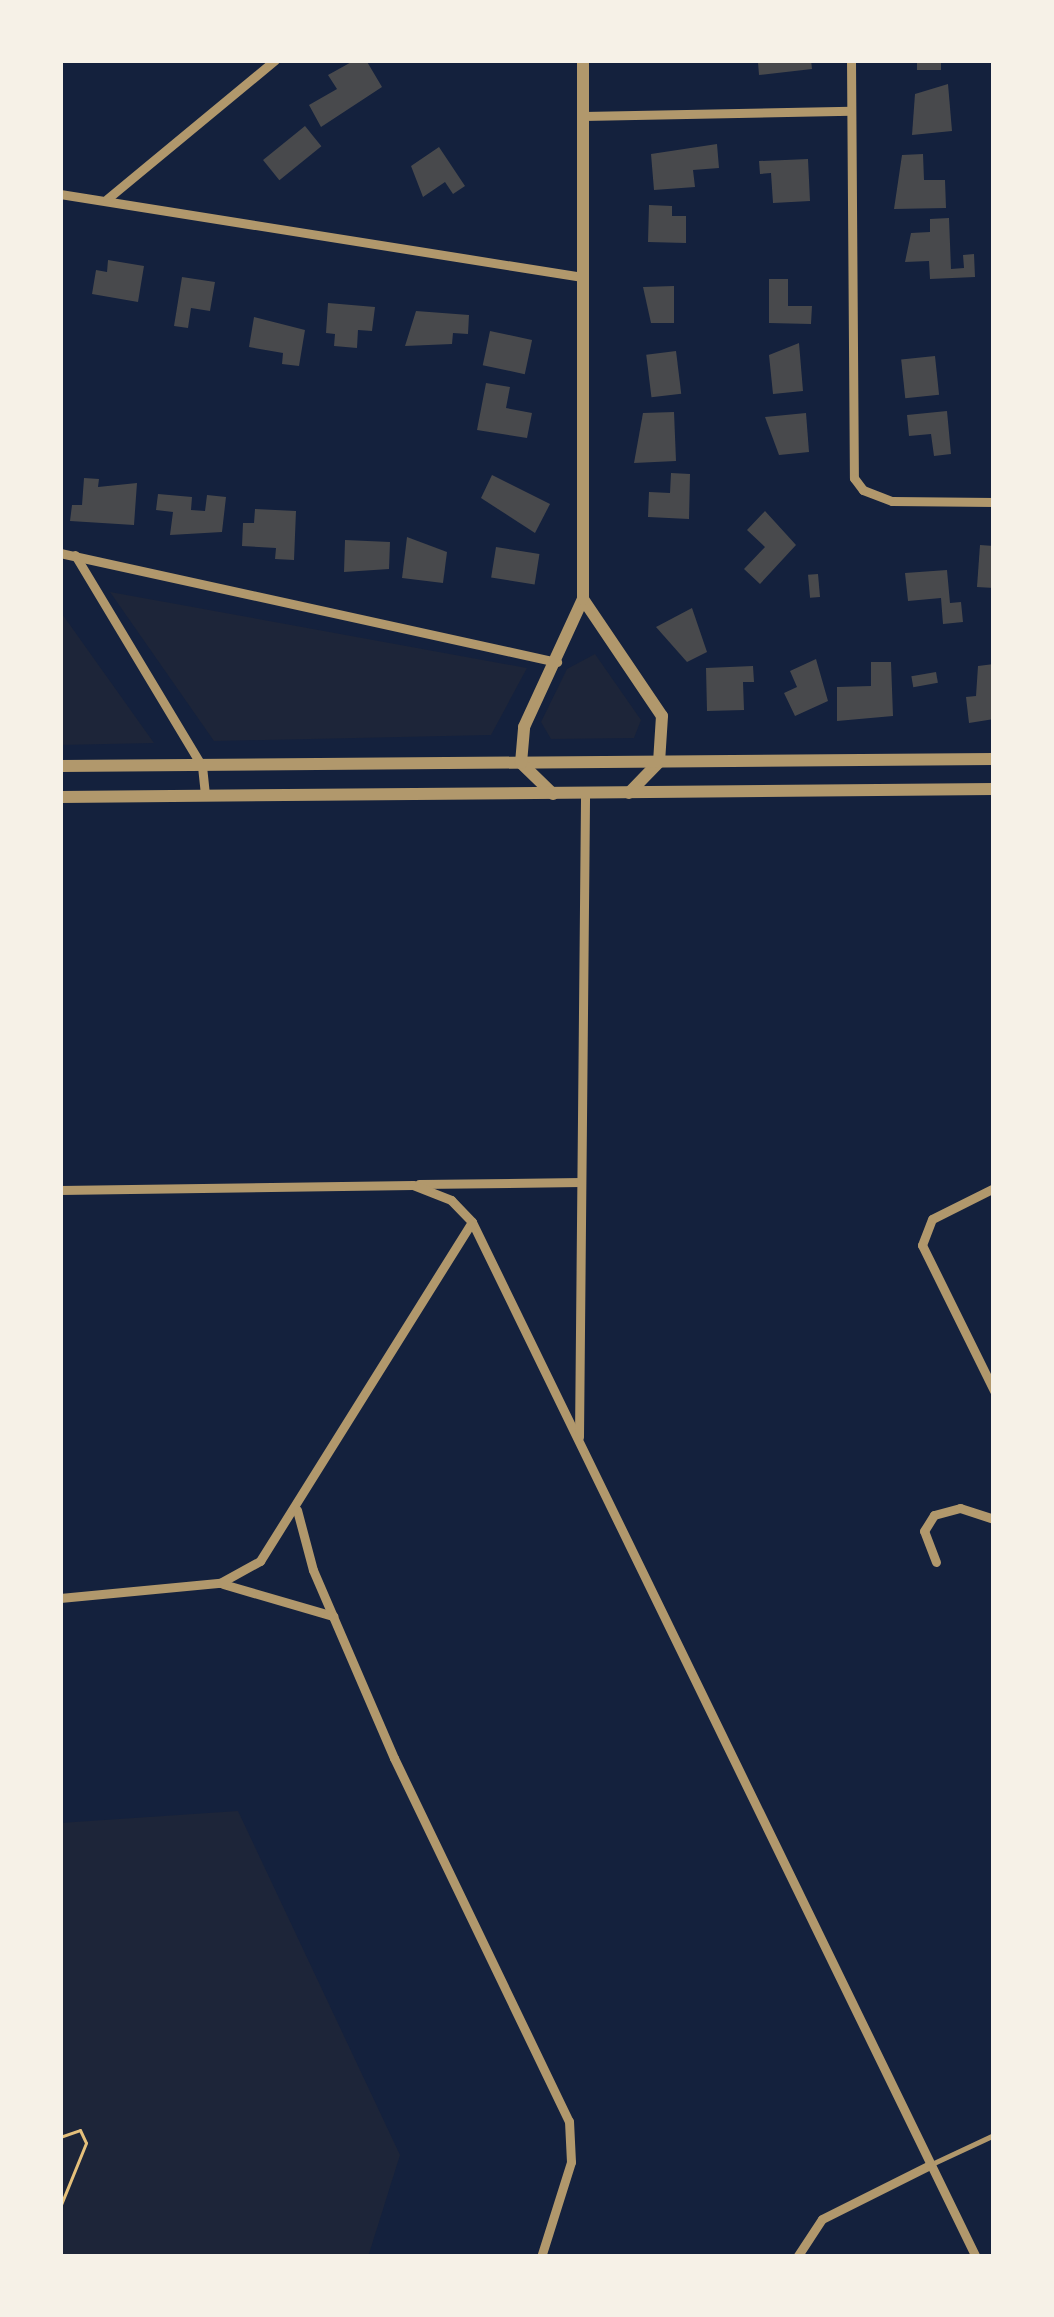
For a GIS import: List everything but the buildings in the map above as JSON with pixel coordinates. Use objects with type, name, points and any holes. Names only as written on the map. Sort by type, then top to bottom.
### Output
[{"type":"street","points":[[107,200],[275,60]]},
{"type":"street","points":[[521,764],[524,727],[584,599],[583,60]]},
{"type":"street","points":[[850,60],[854,478],[892,501],[994,502]]},
{"type":"street","points":[[583,116],[851,112]]},
{"type":"street","points":[[60,194],[583,277]]},
{"type":"street","points":[[60,554],[557,662]]},
{"type":"street","points":[[75,555],[202,766],[205,796]]},
{"type":"street","points":[[584,599],[662,716],[659,762],[629,793]]},
{"type":"street","points":[[60,766],[994,758]]},
{"type":"street","points":[[912,760],[914,789]]},
{"type":"street","points":[[521,764],[554,795]]},
{"type":"street","points":[[60,797],[994,789]]},
{"type":"street","points":[[579,1442],[585,794]]},
{"type":"street","points":[[60,1190],[581,1182]]},
{"type":"street","points":[[413,1184],[451,1200],[472,1222],[976,2257]]},
{"type":"street","points":[[994,1189],[932,1220],[923,1234],[924,1254],[994,1391]]},
{"type":"street","points":[[220,1583],[260,1561],[297,1510],[472,1222]]},
{"type":"street","points":[[936,1562],[924,1531],[934,1515],[960,1508],[994,1519]]},
{"type":"street","points":[[297,1510],[333,1616],[568,2121],[571,2162],[541,2257]]},
{"type":"street","points":[[60,1598],[220,1583],[333,1616]]},
{"type":"street","points":[[797,2257],[823,2219],[928,2166]]},
{"type":"lane","points":[[928,2166],[994,2134]]},
{"type":"path","points":[[60,2137],[80,2130],[86,2143],[60,2207]]},
{"type":"shaded area","points":[[110,592],[527,668],[491,735],[214,741]]},
{"type":"shaded area","points":[[60,611],[154,743],[60,745]]},
{"type":"shaded area","points":[[595,654],[641,720],[634,738],[551,739],[541,722],[567,669]]},
{"type":"shaded area","points":[[238,1811],[400,2155],[368,2257],[60,2257],[60,1823]]}]
